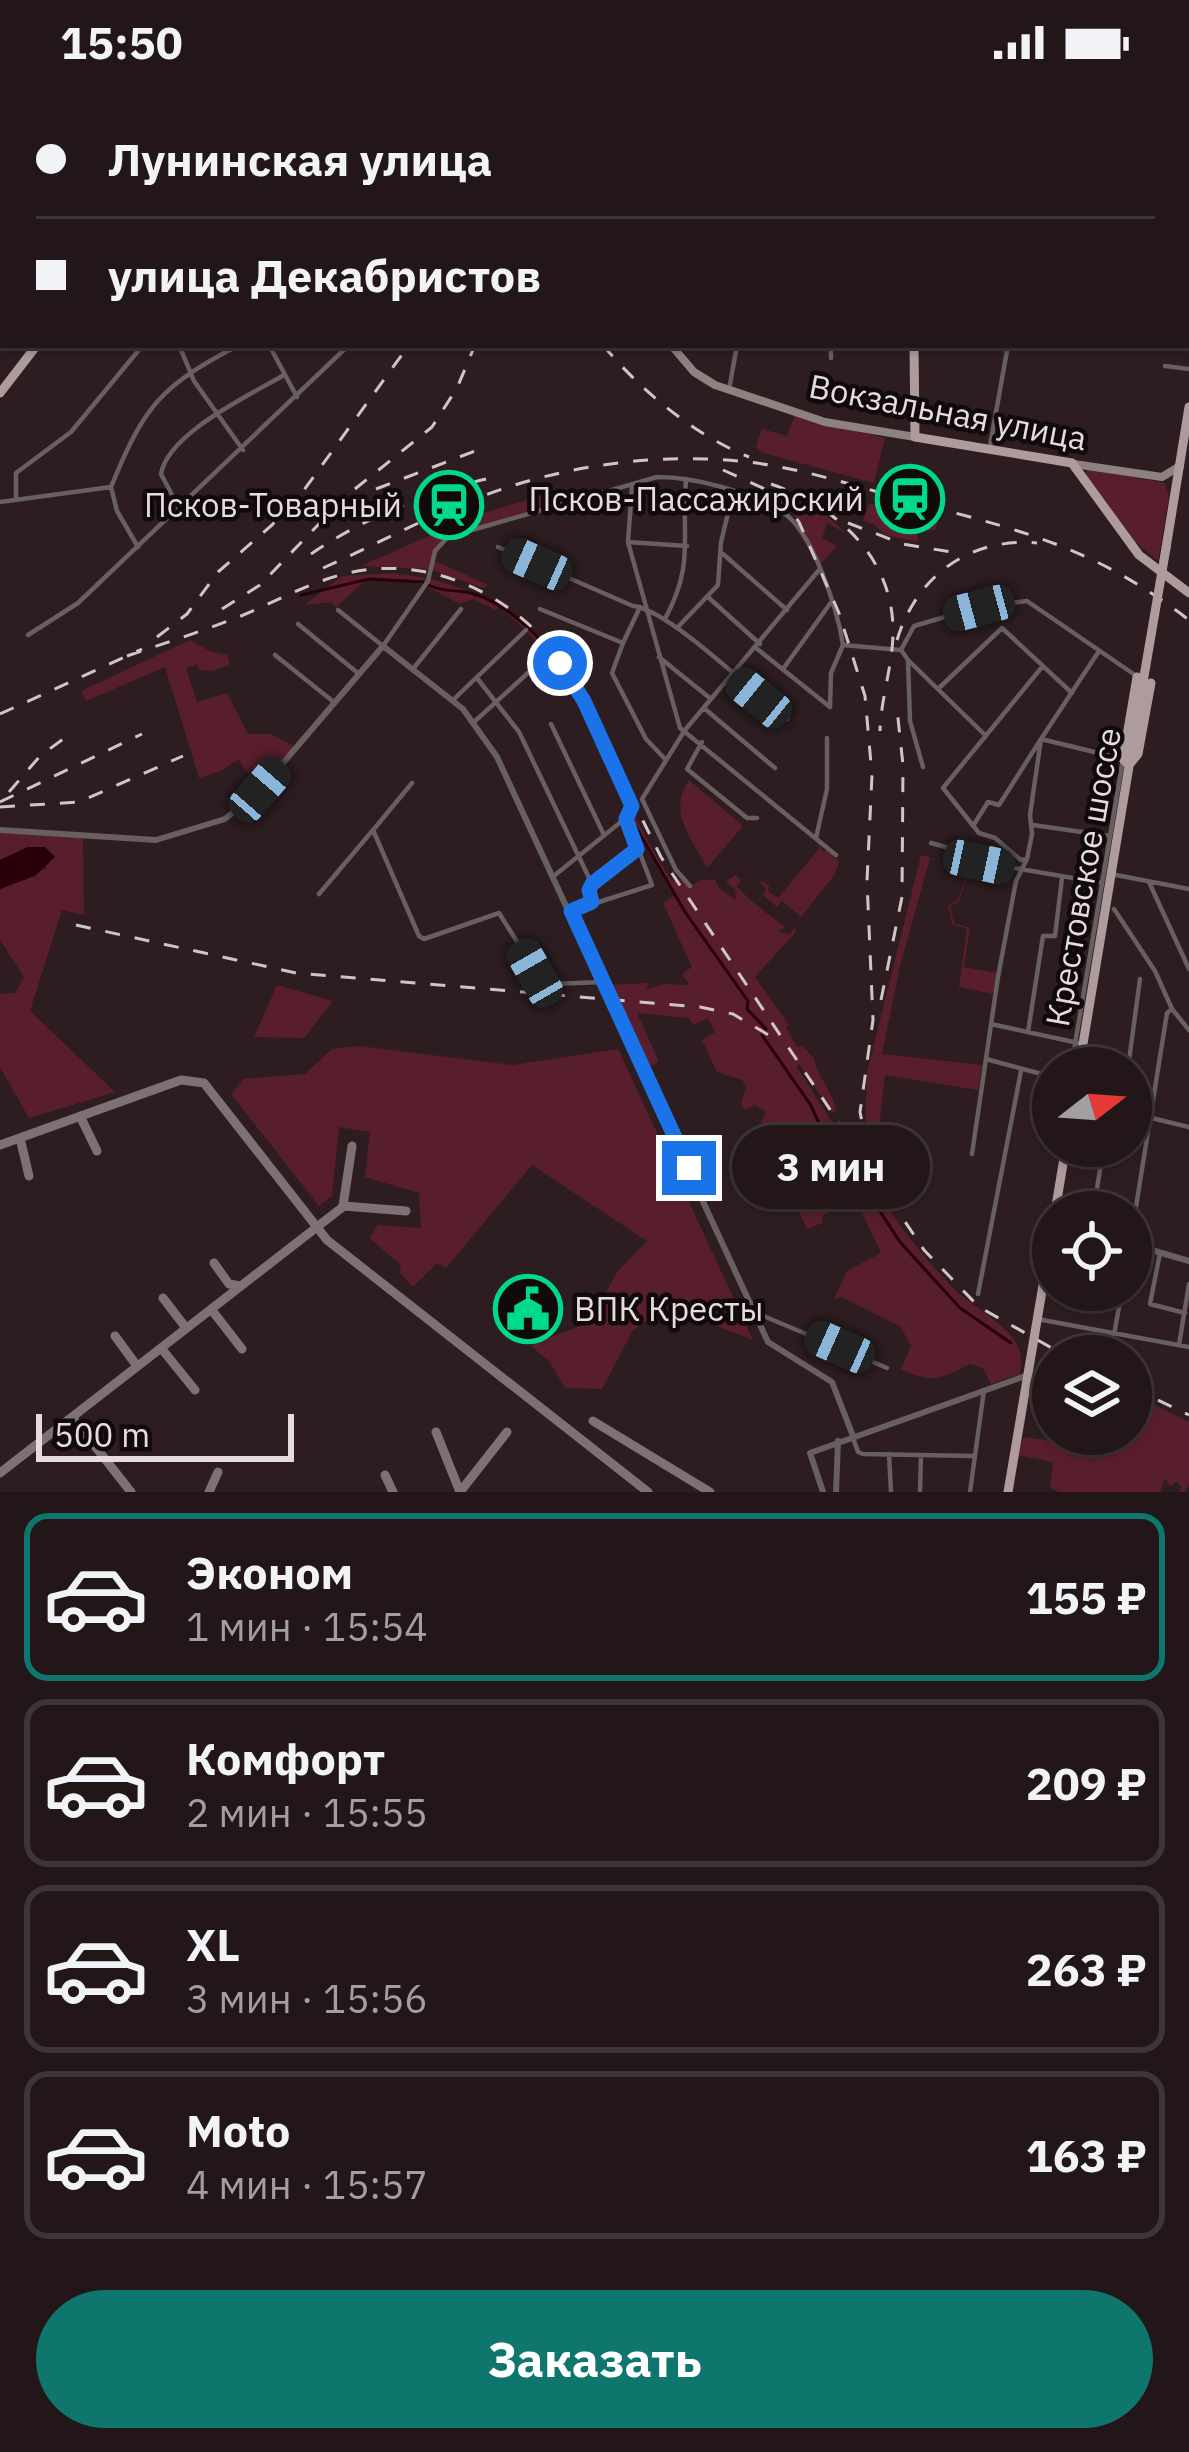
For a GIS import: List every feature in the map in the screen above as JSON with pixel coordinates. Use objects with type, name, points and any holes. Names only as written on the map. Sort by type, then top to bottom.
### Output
[{"type":"main road","points":[[0,393],[35,348]]},
{"type":"main road","name":"Вокзальная улица","points":[[674,348],[698,375],[825,422],[1162,477]]},
{"type":"main road","points":[[914,348],[915,437]]},
{"type":"main road","name":"Крестовское шоссе","points":[[1078,1047],[1174,494],[1183,481],[1180,466],[1189,407]]},
{"type":"main road","points":[[1072,463],[1139,555],[1189,593]]},
{"type":"main road","points":[[1174,494],[1162,477],[1180,466]]},
{"type":"main road","points":[[1126,762],[1137,677]]},
{"type":"main road","points":[[1126,762],[1138,754],[1151,682]]},
{"type":"main road","points":[[1008,1492],[1038,1311]]},
{"type":"street","points":[[16,500],[16,473],[71,432],[141,348]]},
{"type":"street","points":[[180,348],[243,450]]},
{"type":"street","points":[[138,547],[117,511],[111,487],[131,439],[171,385],[233,348]]},
{"type":"street","points":[[270,348],[297,397]]},
{"type":"street","points":[[28,635],[78,603],[346,348]]},
{"type":"street","points":[[729,390],[736,348]]},
{"type":"street","points":[[831,348],[831,358]]},
{"type":"street","points":[[989,450],[1007,348]]},
{"type":"street","points":[[1165,365],[1189,369]]},
{"type":"street","points":[[180,510],[166,488],[163,464],[183,439],[284,375]]},
{"type":"street","points":[[0,830],[156,840],[196,831],[242,808],[383,646],[428,581],[435,551],[448,537],[657,477],[734,493],[787,514],[819,570],[843,645],[831,673],[830,706],[783,669],[708,597]]},
{"type":"street","points":[[664,619],[684,577],[686,480]]},
{"type":"street","points":[[632,486],[628,542],[677,721],[836,855]]},
{"type":"street","points":[[0,502],[111,487]]},
{"type":"street","points":[[677,628],[720,579],[734,493]]},
{"type":"street","points":[[628,542],[687,546]]},
{"type":"street","points":[[498,547],[664,619],[787,719]]},
{"type":"street","points":[[722,554],[787,610]]},
{"type":"street","points":[[690,886],[676,870],[642,799],[685,730],[819,570]]},
{"type":"street","points":[[783,669],[832,601]]},
{"type":"street","points":[[902,650],[914,626],[979,608],[1028,601],[1151,682]]},
{"type":"street","points":[[643,607],[612,673],[646,739],[665,759]]},
{"type":"street","points":[[412,669],[461,609]]},
{"type":"street","points":[[541,609],[623,644]]},
{"type":"street","points":[[338,610],[453,700],[497,757],[770,1342],[832,1382],[859,1453],[974,1456]]},
{"type":"street","points":[[298,624],[358,674]]},
{"type":"street","points":[[938,688],[1002,628],[1072,693]]},
{"type":"street","points":[[453,700],[526,630]]},
{"type":"street","points":[[843,645],[902,650]]},
{"type":"street","points":[[902,650],[987,737]]},
{"type":"street","points":[[973,826],[988,802],[999,805],[1099,650]]},
{"type":"street","points":[[474,722],[551,652],[584,701],[632,806],[626,819],[554,875]]},
{"type":"street","points":[[275,655],[335,703]]},
{"type":"street","points":[[659,657],[712,700]]},
{"type":"street","points":[[908,660],[910,721],[923,767]]},
{"type":"street","points":[[1027,859],[1021,860],[973,826],[944,788],[1042,667]]},
{"type":"street","points":[[477,678],[519,732],[592,884]]},
{"type":"street","points":[[706,709],[775,768]]},
{"type":"street","points":[[550,724],[604,836]]},
{"type":"street","points":[[816,838],[826,789],[827,738]]},
{"type":"street","points":[[1041,739],[1126,762],[1106,879]]},
{"type":"street","points":[[973,1154],[991,1024],[1033,825],[1030,815],[1041,739]]},
{"type":"street","points":[[702,742],[687,769],[747,818],[757,818]]},
{"type":"street","points":[[320,894],[412,783]]},
{"type":"street","points":[[571,911],[652,885],[626,819]]},
{"type":"street","points":[[1033,825],[1110,836]]},
{"type":"street","points":[[373,830],[418,936],[424,939],[499,913],[541,980],[552,984],[604,982]]},
{"type":"street","points":[[931,843],[979,862],[1021,871],[1189,889]]},
{"type":"street","points":[[592,902],[592,884],[637,849]]},
{"type":"street","points":[[1028,1033],[1043,936],[1055,936],[1062,878]]},
{"type":"street","points":[[1149,882],[1189,969]]},
{"type":"street","points":[[1114,909],[1189,1030]]},
{"type":"street","points":[[1131,1047],[1140,980]]},
{"type":"street","points":[[1152,1111],[1167,1013],[1172,1009]]},
{"type":"street","points":[[991,1024],[1079,1043]]},
{"type":"street","points":[[986,1059],[1032,1073]]},
{"type":"street","points":[[978,1294],[1021,1071]]},
{"type":"street","points":[[1152,1118],[1189,1127]]},
{"type":"street","points":[[1152,1250],[1189,1261]]},
{"type":"street","points":[[1160,1253],[1150,1304],[1184,1312]]},
{"type":"street","points":[[1179,1346],[1189,1284]]},
{"type":"street","points":[[1037,1319],[1114,1335],[1118,1311]]},
{"type":"street","points":[[754,1312],[886,1368]]},
{"type":"street","points":[[1152,1341],[1189,1347]]},
{"type":"street","points":[[823,1492],[810,1453],[1028,1376]]},
{"type":"street","points":[[970,1492],[984,1390]]},
{"type":"street","points":[[836,1442],[836,1492]]},
{"type":"street","points":[[890,1454],[890,1492]]},
{"type":"street","points":[[920,1492],[921,1455]]},
{"type":"shaded area","points":[[795,415],[885,438],[874,483],[763,453],[756,447],[762,429],[787,436]]},
{"type":"shaded area","points":[[1088,469],[1165,483],[1169,497],[1158,561],[1135,542],[1085,474]]},
{"type":"shaded area","points":[[802,495],[817,503],[832,504],[832,499],[859,509],[856,514],[842,505],[840,516],[810,501],[846,533],[827,523],[822,538],[837,546],[820,565],[792,511]]},
{"type":"shaded area","points":[[540,496],[544,512],[462,533],[438,551],[435,561],[488,585],[483,588],[429,569],[361,566],[471,517]]},
{"type":"shaded area","points":[[869,503],[938,522],[935,530],[916,531],[919,542],[885,535],[863,521]]},
{"type":"shaded area","points":[[393,573],[457,587],[498,608],[473,599],[460,604],[422,584],[369,577],[336,607],[331,602],[305,605],[342,576]]},
{"type":"shaded area","points":[[500,609],[542,645],[572,685],[672,881],[682,879],[690,886],[715,880],[736,900],[735,890],[726,882],[735,875],[741,880],[737,886],[742,892],[785,927],[778,932],[789,934],[796,927],[755,977],[789,1025],[786,1028],[797,1047],[814,1058],[836,1111],[832,1113],[799,1064],[797,1067],[908,1236],[952,1287],[1011,1335],[1021,1360],[1019,1374],[991,1384],[983,1368],[970,1364],[936,1378],[911,1374],[901,1369],[911,1346],[901,1327],[842,1297],[834,1299],[847,1271],[881,1253],[856,1200],[823,1215],[822,1223],[807,1229],[795,1202],[821,1196],[820,1177],[806,1171],[803,1181],[794,1185],[787,1179],[761,1122],[766,1112],[755,1105],[745,1110],[742,1080],[717,1072],[702,1040],[715,1032],[708,1018],[693,1025],[689,1018],[637,1013],[659,1062],[645,1068],[614,1001],[630,1000],[614,999],[608,985],[650,983],[646,990],[664,984],[690,985],[682,974],[692,967],[663,903],[674,896],[628,817],[630,807],[577,698],[543,650]]},
{"type":"shaded area","points":[[190,640],[227,655],[230,665],[212,671],[200,670],[197,664],[186,668],[197,702],[227,693],[248,734],[271,734],[294,746],[262,784],[239,759],[199,778],[165,667],[86,701],[81,691]]},
{"type":"shaded area","points":[[689,780],[743,826],[707,868],[681,814]]},
{"type":"shaded area","points":[[0,833],[83,837],[84,915],[62,910],[30,1011],[115,1092],[29,1118],[0,1067],[0,994],[15,993],[24,977],[0,940],[0,889],[47,868],[28,847],[0,860]]},
{"type":"shaded area","points":[[818,842],[823,852],[827,849],[839,862],[801,917],[782,901],[777,907],[763,895],[766,890],[759,880],[778,898],[819,849]]},
{"type":"shaded area","points":[[28,847],[45,847],[55,857],[35,876],[0,889],[0,860]]},
{"type":"shaded area","points":[[921,855],[970,868],[959,901],[950,907],[954,923],[970,928],[964,967],[997,973],[993,994],[959,987],[967,929],[952,924],[948,906],[958,900],[969,869],[930,858],[882,1054],[982,1065],[978,1090],[885,1075],[877,1146],[865,1132],[867,1073]]},
{"type":"shaded area","points":[[277,985],[333,1001],[304,1038],[254,1037]]},
{"type":"shaded area","points":[[359,1046],[513,1065],[618,1049],[753,1340],[668,1307],[633,1330],[602,1389],[565,1388],[550,1362],[530,1345],[588,1323],[618,1271],[647,1241],[532,1165],[446,1268],[437,1263],[413,1287],[399,1272],[401,1265],[369,1238],[378,1225],[421,1228],[419,1193],[365,1177],[370,1132],[339,1127],[332,1196],[319,1206],[231,1094],[243,1079],[305,1074],[332,1049]]},
{"type":"shaded area","points":[[1152,1404],[1189,1422],[1189,1483],[1185,1492],[1179,1492],[1182,1488],[1177,1482],[1170,1486],[1165,1478],[1160,1492],[1059,1492],[1050,1487],[1053,1462],[1017,1455],[1024,1437],[1032,1438],[1032,1455],[1152,1455]]},
{"type":"waterway","points":[[301,595],[369,579],[423,582]]},
{"type":"waterway","points":[[428,585],[474,594],[496,604],[551,653]]},
{"type":"waterway","points":[[636,827],[685,912],[748,1001],[747,1009],[766,1029]]},
{"type":"waterway","points":[[762,1035],[810,1104],[828,1142],[900,1242],[960,1308],[1011,1343]]},
{"type":"taxiway","points":[[0,1145],[181,1080],[204,1083],[327,1240],[648,1492]]},
{"type":"taxiway","points":[[80,1116],[97,1151]]},
{"type":"taxiway","points":[[20,1138],[29,1176]]},
{"type":"taxiway","points":[[343,1206],[352,1146]]},
{"type":"taxiway","points":[[0,1473],[344,1206],[406,1211]]},
{"type":"taxiway","points":[[214,1263],[229,1284],[241,1286]]},
{"type":"taxiway","points":[[163,1298],[186,1328]]},
{"type":"taxiway","points":[[211,1309],[242,1349]]},
{"type":"taxiway","points":[[115,1336],[137,1366]]},
{"type":"taxiway","points":[[161,1348],[195,1390]]},
{"type":"taxiway","points":[[72,1417],[131,1492]]},
{"type":"taxiway","points":[[593,1421],[710,1492]]},
{"type":"taxiway","points":[[436,1432],[460,1492]]},
{"type":"taxiway","points":[[460,1492],[507,1432]]},
{"type":"taxiway","points":[[209,1492],[218,1472]]},
{"type":"taxiway","points":[[385,1475],[393,1492]]},
{"type":"railway","points":[[157,637],[187,614],[218,572],[304,490],[407,348]]},
{"type":"railway","points":[[222,609],[260,585],[345,497],[432,427],[457,388],[474,348]]},
{"type":"railway","points":[[606,348],[669,410],[749,457]]},
{"type":"railway","points":[[376,489],[488,446]]},
{"type":"railway","points":[[323,568],[512,486],[612,464],[714,459],[815,475],[1032,535],[1125,577],[1189,620]]},
{"type":"railway","points":[[723,470],[765,489],[799,522],[839,613],[865,696],[872,775],[867,881],[873,1020],[860,1112],[869,1156]]},
{"type":"railway","points":[[311,554],[395,509],[486,479]]},
{"type":"railway","points":[[771,484],[837,520],[882,577],[893,627],[880,731]]},
{"type":"railway","points":[[848,523],[903,544],[957,553]]},
{"type":"railway","points":[[897,640],[917,597],[949,566],[989,547],[1037,543]]},
{"type":"railway","points":[[127,656],[241,616],[318,582],[377,569],[440,575],[471,586],[525,621],[568,670],[661,857],[924,1250],[979,1307],[1032,1337]]},
{"type":"railway","points":[[0,714],[142,649]]},
{"type":"railway","points":[[881,1000],[902,897],[903,765],[897,709]]},
{"type":"railway","points":[[9,792],[40,756],[70,734]]},
{"type":"railway","points":[[0,802],[142,734]]},
{"type":"railway","points":[[0,807],[79,802],[183,756]]},
{"type":"railway","points":[[76,925],[296,973],[700,1007],[733,1014],[777,1040]]},
{"type":"railway","points":[[1152,1397],[1189,1415]]},
{"type":"place","name":"Псков-Пассажирский","points":[[910,499]]},
{"type":"place","name":"Псков-Товарный","points":[[449,505]]},
{"type":"place","name":"ВПК Кресты","points":[[528,1309]]},
{"type":"route","points":[[560,663],[584,701],[632,806],[626,819],[637,849],[592,884],[592,902],[571,911],[689,1168]]}]
